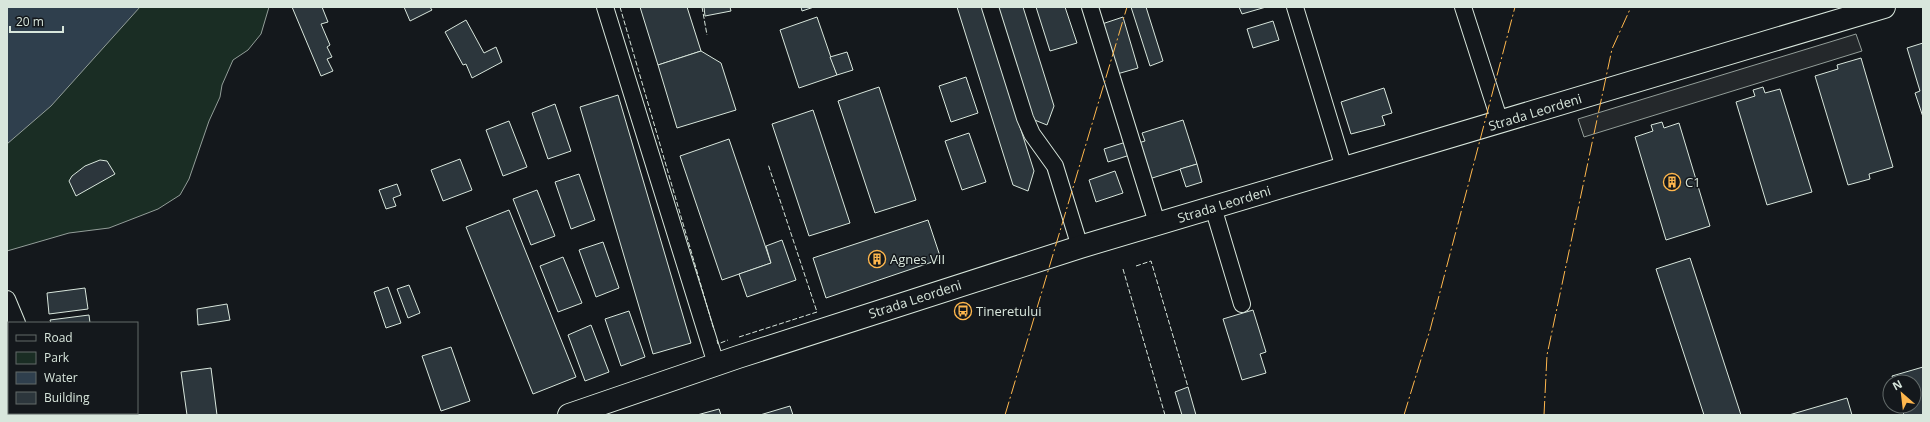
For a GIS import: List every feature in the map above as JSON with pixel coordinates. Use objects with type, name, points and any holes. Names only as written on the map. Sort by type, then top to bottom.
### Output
[{"type":"main road","name":"Strada Leordeni","points":[[569,415],[716,364],[1080,247],[1884,7]]},
{"type":"street","points":[[605,7],[716,364]]},
{"type":"street","points":[[990,7],[1025,118],[1032,134],[1055,166],[1080,247]]},
{"type":"street","points":[[1090,7],[1157,224]]},
{"type":"street","points":[[1295,7],[1344,168]]},
{"type":"street","points":[[1463,7],[1500,122]]},
{"type":"street","points":[[1213,207],[1242,304]]},
{"type":"street","points":[[7,299],[17,322]]},
{"type":"green space","points":[[7,7],[269,7],[261,34],[248,50],[233,60],[222,85],[220,97],[209,121],[189,179],[180,195],[158,209],[109,228],[69,233],[7,251]]},
{"type":"shaded area","points":[[1856,34],[1862,51],[1584,137],[1578,119]]},
{"type":"water","points":[[7,7],[140,7],[51,106],[7,144]]},
{"type":"building","points":[[292,7],[322,7],[328,22],[321,24],[330,45],[327,47],[332,57],[327,59],[333,71],[321,76]]},
{"type":"building","points":[[404,7],[430,7],[432,10],[410,21]]},
{"type":"building","points":[[640,7],[687,7],[701,51],[658,65]]},
{"type":"building","points":[[704,7],[730,7],[731,11],[705,16]]},
{"type":"building","points":[[801,7],[814,7],[802,11]]},
{"type":"building","points":[[957,7],[982,7],[1034,171],[1028,191],[1013,185]]},
{"type":"building","points":[[996,7],[1023,7],[1054,106],[1047,125],[1032,119]]},
{"type":"building","points":[[1036,7],[1065,7],[1077,43],[1050,51]]},
{"type":"building","points":[[1131,7],[1146,7],[1163,61],[1150,66]]},
{"type":"building","points":[[1239,7],[1266,7],[1242,14]]},
{"type":"building","points":[[817,17],[837,75],[799,88],[780,30]]},
{"type":"building","points":[[1123,17],[1138,68],[1117,74],[1102,24]]},
{"type":"building","points":[[466,20],[484,53],[496,47],[502,62],[472,78],[466,64],[463,65],[445,32]]},
{"type":"building","points":[[1273,21],[1279,40],[1253,48],[1247,29]]},
{"type":"building","points":[[1923,43],[1923,117],[1915,93],[1920,91],[1907,48]]},
{"type":"building","points":[[701,51],[721,63],[736,110],[677,128],[658,65]]},
{"type":"building","points":[[847,52],[853,70],[837,75],[830,57]]},
{"type":"building","points":[[1861,58],[1893,167],[1869,174],[1870,179],[1848,185],[1815,76],[1838,69],[1837,65]]},
{"type":"building","points":[[966,77],[978,113],[951,122],[939,86]]},
{"type":"building","points":[[879,87],[916,200],[875,213],[838,101]]},
{"type":"building","points":[[1763,87],[1765,93],[1780,89],[1812,192],[1767,205],[1736,102],[1755,96],[1753,90]]},
{"type":"building","points":[[1384,88],[1392,113],[1382,116],[1385,125],[1351,134],[1341,102]]},
{"type":"building","points":[[618,95],[691,343],[653,354],[580,107]]},
{"type":"building","points":[[555,104],[571,151],[548,159],[532,113]]},
{"type":"building","points":[[813,110],[850,223],[809,236],[772,124]]},
{"type":"building","points":[[1183,120],[1197,164],[1149,179],[1138,143],[1145,141],[1142,133]]},
{"type":"building","points":[[509,121],[527,167],[503,176],[486,130]]},
{"type":"building","name":"C1","points":[[1662,122],[1664,128],[1679,123],[1710,226],[1666,240],[1635,137],[1653,131],[1651,125]]},
{"type":"building","points":[[969,133],[986,182],[962,190],[945,141]]},
{"type":"building","points":[[729,139],[771,263],[722,280],[680,156]]},
{"type":"building","points":[[1126,142],[1130,155],[1108,162],[1104,149]]},
{"type":"building","points":[[460,159],[472,190],[443,201],[431,170]]},
{"type":"building","points":[[100,160],[107,161],[115,174],[76,196],[69,181],[72,176],[85,166]]},
{"type":"building","points":[[1197,164],[1202,182],[1186,187],[1180,169]]},
{"type":"building","points":[[1115,171],[1123,193],[1096,202],[1089,180]]},
{"type":"building","points":[[579,174],[595,220],[571,229],[555,182]]},
{"type":"building","points":[[397,184],[401,195],[393,198],[396,206],[386,209],[379,190]]},
{"type":"building","points":[[537,190],[555,236],[531,245],[513,199]]},
{"type":"building","points":[[509,210],[576,377],[533,394],[466,227]]},
{"type":"building","name":"Agnes VII","points":[[928,220],[941,259],[826,298],[813,258]]},
{"type":"building","points":[[782,240],[796,280],[747,297],[739,274],[771,263],[766,246]]},
{"type":"building","points":[[603,242],[619,288],[596,297],[579,250]]},
{"type":"building","points":[[563,257],[582,303],[558,312],[540,266]]},
{"type":"building","points":[[1690,258],[1741,415],[1704,415],[1656,269]]},
{"type":"building","points":[[409,285],[420,313],[408,318],[397,289]]},
{"type":"building","points":[[388,287],[401,323],[386,328],[374,292]]},
{"type":"building","points":[[85,288],[88,309],[49,314],[47,293]]},
{"type":"building","points":[[227,304],[230,320],[198,325],[197,309]]},
{"type":"building","points":[[1253,310],[1266,352],[1260,354],[1266,373],[1242,380],[1223,319]]},
{"type":"building","points":[[629,311],[645,357],[621,366],[605,319]]},
{"type":"building","points":[[89,315],[90,322],[51,322],[50,320]]},
{"type":"building","points":[[591,325],[609,372],[585,381],[568,335]]},
{"type":"building","points":[[451,347],[470,401],[441,411],[422,356]]},
{"type":"building","points":[[1923,367],[1923,415],[1904,414],[1922,414],[1922,374],[1899,374]]},
{"type":"building","points":[[211,368],[217,415],[187,415],[181,372]]},
{"type":"building","points":[[1188,387],[1196,415],[1182,415],[1175,392]]},
{"type":"building","points":[[1847,398],[1852,415],[1789,415]]},
{"type":"building","points":[[790,406],[793,415],[760,415]]},
{"type":"building","points":[[719,409],[721,415],[697,415]]},
{"type":"fence","points":[[620,7],[714,330]]},
{"type":"fence","points":[[702,7],[707,35]]},
{"type":"fence","points":[[739,337],[817,312],[768,164]]},
{"type":"fence","points":[[1136,266],[1151,261],[1188,387]]},
{"type":"fence","points":[[1123,269],[1165,415]]},
{"type":"fence","points":[[717,340],[718,344],[728,340]]},
{"type":"power","points":[[1005,415],[1127,7]]},
{"type":"power","points":[[1404,415],[1430,330],[1515,7]]},
{"type":"power","points":[[1544,415],[1547,355],[1612,49],[1631,7]]},
{"type":"place","name":"C1","points":[[1672,182]]},
{"type":"place","name":"Agnes VII","points":[[877,259]]},
{"type":"place","name":"Tineretului","points":[[963,311]]}]
